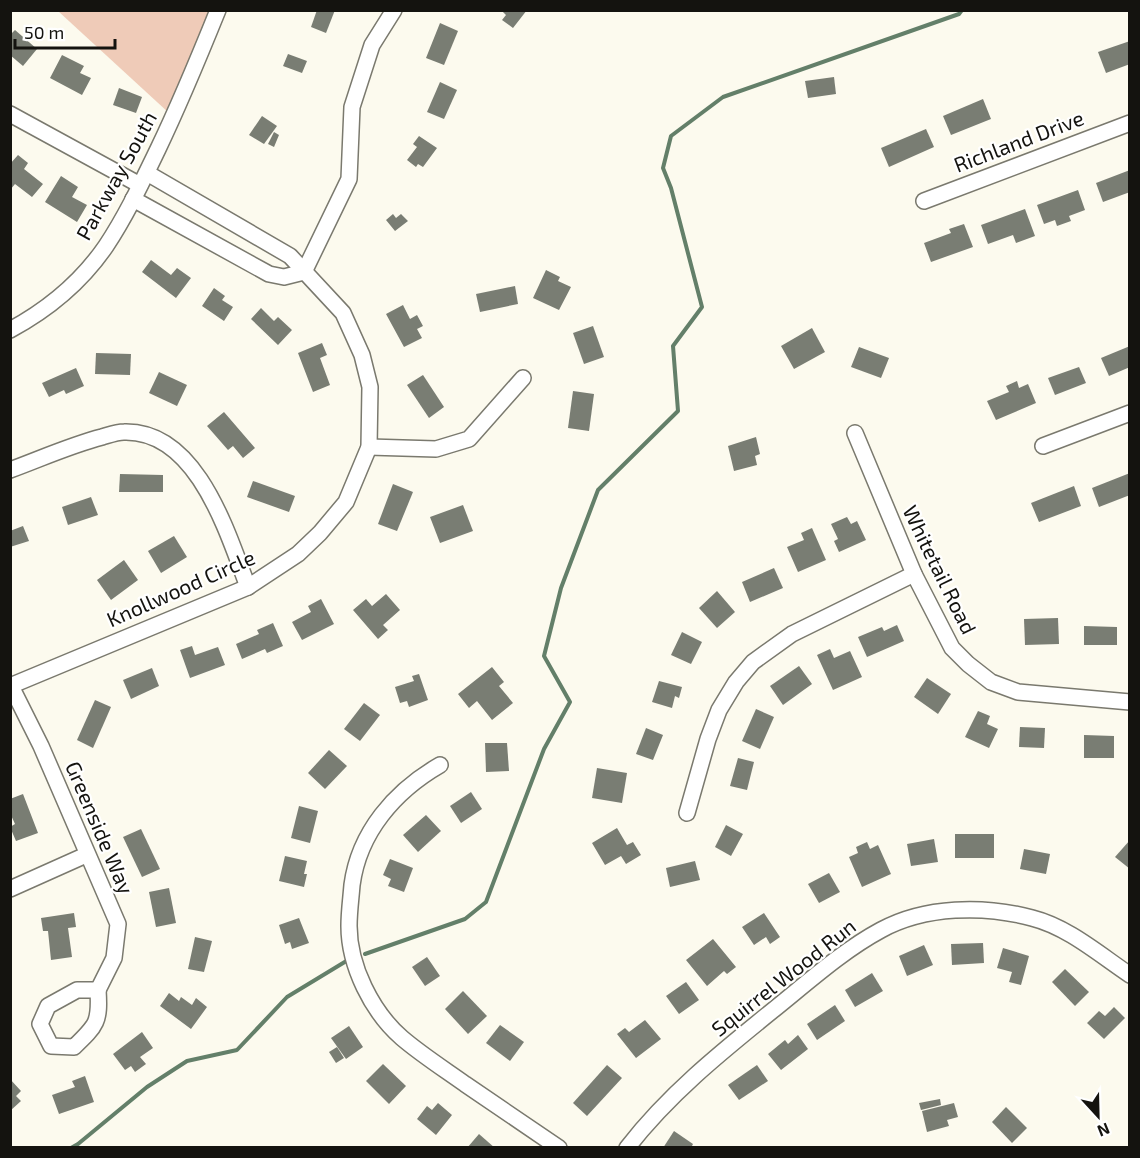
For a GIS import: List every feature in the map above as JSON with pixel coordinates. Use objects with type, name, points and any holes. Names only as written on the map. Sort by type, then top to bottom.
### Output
[{"type":"street","name":"Parkway South","points":[[10,330],[37,316],[73,284],[105,247],[140,186],[185,92],[218,10]]},
{"type":"street","points":[[10,114],[140,186],[268,274],[284,277],[304,272],[349,179],[352,107],[372,45],[394,10]]},
{"type":"street","name":"Richland Drive","points":[[924,201],[1130,123]]},
{"type":"street","name":"Knollwood Circle","points":[[11,686],[248,587],[298,554],[320,533],[346,502],[369,447],[370,387],[362,355],[343,313],[290,256],[140,186]]},
{"type":"street","points":[[369,447],[436,449],[470,439],[523,378]]},
{"type":"street","points":[[1043,446],[1130,413]]},
{"type":"street","points":[[10,470],[89,440],[123,432],[151,435],[175,450],[192,466],[222,520],[248,587]]},
{"type":"street","name":"Whitetail Road","points":[[855,432],[914,574],[952,648],[991,682],[1018,692],[1130,702]]},
{"type":"street","points":[[687,813],[708,739],[719,710],[736,682],[753,662],[792,634],[914,574]]},
{"type":"street","name":"Greenside Way","points":[[11,686],[59,786],[86,855],[118,924],[114,958],[98,990]]},
{"type":"street","points":[[440,765],[423,774],[382,813],[368,835],[353,877],[349,928],[357,968],[378,1010],[401,1037],[434,1063],[559,1148]]},
{"type":"street","points":[[10,890],[86,855]]},
{"type":"street","name":"Squirrel Wood Run","points":[[627,1148],[662,1106],[799,989],[868,938],[883,929],[913,918],[938,912],[978,910],[1033,918],[1070,935],[1129,974]]},
{"type":"shaded area","points":[[58,11],[216,11],[169,113]]},
{"type":"building","points":[[317,10],[335,10],[326,33],[311,27]]},
{"type":"building","points":[[501,10],[527,10],[513,28],[502,20],[506,15]]},
{"type":"building","points":[[440,23],[458,31],[444,65],[426,58]]},
{"type":"building","points":[[15,30],[37,49],[23,66],[10,55],[10,35]]},
{"type":"building","points":[[1130,41],[1130,64],[1106,73],[1098,52]]},
{"type":"building","points":[[288,54],[307,61],[302,73],[283,66]]},
{"type":"building","points":[[62,55],[84,66],[80,73],[91,78],[82,95],[50,78]]},
{"type":"building","points":[[834,77],[836,94],[808,98],[805,81]]},
{"type":"building","points":[[440,82],[457,90],[444,119],[427,112]]},
{"type":"building","points":[[119,88],[142,97],[136,113],[113,105]]},
{"type":"building","points":[[983,99],[991,119],[951,135],[943,116]]},
{"type":"building","points":[[262,116],[277,126],[264,144],[249,135]]},
{"type":"building","points":[[926,129],[934,147],[889,167],[881,148]]},
{"type":"building","points":[[274,132],[279,135],[274,147],[268,144]]},
{"type":"building","points":[[419,136],[437,148],[423,167],[418,164],[416,167],[407,160],[417,147],[413,144]]},
{"type":"building","points":[[18,155],[28,163],[24,169],[43,184],[32,197],[15,184],[10,190],[10,164]]},
{"type":"building","points":[[1130,170],[1130,192],[1103,202],[1096,183]]},
{"type":"building","points":[[61,176],[78,187],[72,197],[87,205],[77,222],[45,202]]},
{"type":"building","points":[[1078,190],[1085,210],[1069,216],[1071,221],[1057,226],[1055,220],[1044,224],[1037,205]]},
{"type":"building","points":[[1025,209],[1035,236],[1016,243],[1013,235],[988,244],[981,225]]},
{"type":"building","points":[[393,214],[396,218],[401,214],[408,221],[395,231],[386,220]]},
{"type":"building","points":[[964,224],[973,247],[931,262],[924,243],[951,233],[949,229]]},
{"type":"building","points":[[151,260],[171,275],[177,268],[191,278],[176,298],[142,272]]},
{"type":"building","points":[[546,270],[560,277],[558,281],[571,287],[559,310],[533,298]]},
{"type":"building","points":[[515,286],[518,304],[480,312],[476,294]]},
{"type":"building","points":[[214,288],[225,296],[222,300],[233,307],[224,321],[202,306]]},
{"type":"building","points":[[403,305],[410,319],[417,315],[423,326],[417,329],[422,338],[404,347],[386,314]]},
{"type":"building","points":[[261,308],[274,321],[278,317],[292,330],[278,345],[251,319]]},
{"type":"building","points":[[593,326],[604,357],[584,364],[573,333]]},
{"type":"building","points":[[812,328],[825,352],[794,369],[781,346]]},
{"type":"building","points":[[322,343],[327,355],[320,358],[330,385],[313,392],[298,353]]},
{"type":"building","points":[[1130,346],[1130,367],[1109,376],[1101,358]]},
{"type":"building","points":[[859,347],[889,358],[881,378],[851,367]]},
{"type":"building","points":[[96,353],[131,354],[130,375],[95,374]]},
{"type":"building","points":[[1079,367],[1086,383],[1055,395],[1048,378]]},
{"type":"building","points":[[76,368],[84,386],[66,394],[64,390],[49,397],[42,383]]},
{"type":"building","points":[[159,372],[187,385],[177,406],[149,393]]},
{"type":"building","points":[[423,375],[444,407],[429,418],[407,385]]},
{"type":"building","points":[[1017,381],[1019,388],[1028,384],[1036,403],[996,420],[987,401],[1009,392],[1006,386]]},
{"type":"building","points":[[573,391],[594,394],[589,431],[568,428]]},
{"type":"building","points":[[224,412],[255,448],[243,458],[233,446],[228,450],[207,426]]},
{"type":"building","points":[[756,437],[760,454],[755,456],[757,465],[734,471],[728,446]]},
{"type":"building","points":[[1130,473],[1130,495],[1099,507],[1092,488]]},
{"type":"building","points":[[120,474],[163,475],[163,492],[119,492]]},
{"type":"building","points":[[253,481],[295,496],[289,512],[247,497]]},
{"type":"building","points":[[393,484],[413,492],[397,531],[378,524]]},
{"type":"building","points":[[1074,486],[1081,506],[1039,522],[1031,503]]},
{"type":"building","points":[[91,497],[98,515],[68,525],[62,507]]},
{"type":"building","points":[[463,505],[473,531],[440,543],[430,517]]},
{"type":"building","points":[[847,517],[851,524],[857,521],[866,540],[839,552],[834,541],[838,539],[831,524]]},
{"type":"building","points":[[23,526],[29,541],[10,547],[10,531]]},
{"type":"building","points":[[812,528],[826,560],[798,572],[787,547],[804,540],[801,533]]},
{"type":"building","points":[[174,536],[187,557],[161,573],[148,551]]},
{"type":"building","points":[[124,560],[138,580],[111,600],[97,580]]},
{"type":"building","points":[[774,568],[783,588],[750,602],[742,582]]},
{"type":"building","points":[[717,591],[735,612],[717,628],[699,608]]},
{"type":"building","points":[[386,594],[400,610],[383,625],[388,630],[378,639],[353,610],[366,599],[372,606]]},
{"type":"building","points":[[321,599],[334,624],[302,640],[292,622],[311,612],[308,606]]},
{"type":"building","points":[[1058,618],[1059,644],[1025,645],[1024,619]]},
{"type":"building","points":[[273,623],[283,646],[267,653],[265,649],[242,659],[236,644],[259,634],[257,630]]},
{"type":"building","points":[[897,625],[904,641],[867,657],[858,637],[882,627],[884,631]]},
{"type":"building","points":[[1084,626],[1117,627],[1117,645],[1084,645]]},
{"type":"building","points":[[682,632],[702,642],[691,664],[671,655]]},
{"type":"building","points":[[192,646],[195,655],[218,647],[225,665],[190,678],[180,650]]},
{"type":"building","points":[[830,649],[834,658],[850,651],[862,677],[833,690],[817,655]]},
{"type":"building","points":[[799,666],[812,684],[783,705],[770,686]]},
{"type":"building","points":[[492,667],[504,682],[499,686],[513,703],[492,720],[477,701],[469,708],[458,694]]},
{"type":"building","points":[[152,668],[159,686],[131,699],[123,680]]},
{"type":"building","points":[[419,674],[428,700],[409,707],[407,701],[400,703],[395,687],[414,681],[412,676]]},
{"type":"building","points":[[927,678],[951,694],[938,714],[914,697]]},
{"type":"building","points":[[659,681],[682,687],[679,698],[675,696],[672,708],[652,702]]},
{"type":"building","points":[[95,700],[111,707],[93,748],[77,740]]},
{"type":"building","points":[[364,703],[380,715],[360,741],[344,729]]},
{"type":"building","points":[[756,709],[774,717],[760,749],[742,741]]},
{"type":"building","points":[[978,711],[990,716],[987,724],[998,729],[989,748],[965,737]]},
{"type":"building","points":[[1020,727],[1045,728],[1044,748],[1019,747]]},
{"type":"building","points":[[646,728],[663,735],[653,760],[636,754]]},
{"type":"building","points":[[1084,735],[1114,736],[1114,758],[1084,758]]},
{"type":"building","points":[[485,743],[507,743],[509,771],[486,772]]},
{"type":"building","points":[[329,750],[347,766],[325,789],[308,773]]},
{"type":"building","points":[[738,758],[754,762],[747,790],[730,786]]},
{"type":"building","points":[[597,768],[627,773],[622,803],[592,798]]},
{"type":"building","points":[[471,792],[482,809],[461,823],[450,806]]},
{"type":"building","points":[[23,794],[38,833],[16,841],[10,827],[15,824],[10,813],[10,799]]},
{"type":"building","points":[[299,806],[318,811],[310,843],[291,838]]},
{"type":"building","points":[[426,815],[441,831],[418,852],[403,835]]},
{"type":"building","points":[[726,825],[743,834],[731,856],[715,847]]},
{"type":"building","points":[[617,828],[627,845],[633,842],[641,855],[626,864],[621,856],[605,865],[592,843]]},
{"type":"building","points":[[141,829],[160,869],[142,877],[123,837]]},
{"type":"building","points":[[955,834],[994,834],[994,858],[955,858]]},
{"type":"building","points":[[934,839],[938,862],[911,866],[907,844]]},
{"type":"building","points":[[1130,840],[1130,869],[1115,857]]},
{"type":"building","points":[[867,842],[870,849],[878,845],[891,874],[862,887],[849,857],[858,853],[856,847]]},
{"type":"building","points":[[1024,849],[1050,854],[1046,874],[1020,869]]},
{"type":"building","points":[[285,856],[307,861],[304,887],[279,881]]},
{"type":"building","points":[[390,859],[413,868],[404,892],[388,886],[391,879],[383,875]]},
{"type":"building","points":[[695,861],[700,880],[670,887],[666,868]]},
{"type":"building","points":[[829,873],[840,892],[819,903],[808,884]]},
{"type":"building","points":[[169,888],[176,923],[156,927],[149,892]]},
{"type":"building","points":[[74,913],[76,927],[68,928],[72,957],[51,960],[48,931],[43,931],[41,918]]},
{"type":"building","points":[[764,913],[780,937],[770,944],[766,937],[754,945],[742,927]]},
{"type":"building","points":[[299,918],[309,943],[292,949],[290,942],[285,944],[279,925]]},
{"type":"building","points":[[195,937],[212,941],[204,972],[188,969]]},
{"type":"building","points":[[713,939],[736,967],[727,974],[724,971],[707,986],[686,960]]},
{"type":"building","points":[[983,943],[984,963],[952,965],[951,944]]},
{"type":"building","points":[[924,945],[933,965],[907,976],[899,956]]},
{"type":"building","points":[[1003,948],[1029,956],[1021,985],[1009,982],[1012,972],[997,968]]},
{"type":"building","points":[[427,957],[440,976],[425,986],[412,967]]},
{"type":"building","points":[[1065,969],[1089,992],[1075,1006],[1052,982]]},
{"type":"building","points":[[872,973],[883,991],[855,1007],[845,990]]},
{"type":"building","points":[[686,982],[699,1000],[679,1014],[666,996]]},
{"type":"building","points":[[463,991],[487,1016],[468,1034],[445,1009]]},
{"type":"building","points":[[169,993],[179,1001],[181,997],[192,1005],[196,998],[207,1007],[191,1029],[160,1006]]},
{"type":"building","points":[[835,1005],[845,1021],[817,1040],[807,1024]]},
{"type":"building","points":[[1114,1007],[1125,1018],[1104,1039],[1087,1023],[1099,1011],[1105,1016]]},
{"type":"building","points":[[645,1020],[661,1039],[636,1058],[617,1034],[625,1028],[629,1032]]},
{"type":"building","points":[[500,1025],[524,1042],[510,1061],[486,1043]]},
{"type":"building","points":[[349,1026],[363,1047],[346,1059],[331,1038]]},
{"type":"building","points":[[142,1032],[153,1048],[140,1057],[146,1064],[135,1072],[131,1066],[125,1070],[113,1054]]},
{"type":"building","points":[[798,1035],[808,1049],[781,1070],[768,1054],[785,1040],[788,1044]]},
{"type":"building","points":[[337,1047],[344,1058],[336,1063],[329,1052]]},
{"type":"building","points":[[383,1064],[406,1086],[389,1104],[366,1081]]},
{"type":"building","points":[[607,1065],[622,1078],[587,1116],[573,1103]]},
{"type":"building","points":[[757,1065],[768,1081],[739,1100],[728,1085]]},
{"type":"building","points":[[85,1076],[94,1102],[59,1114],[52,1095],[75,1087],[72,1081]]},
{"type":"building","points":[[10,1079],[21,1091],[16,1096],[21,1101],[10,1111]]},
{"type":"building","points":[[940,1099],[941,1105],[921,1110],[919,1103]]},
{"type":"building","points":[[438,1103],[452,1115],[436,1135],[417,1119],[427,1106],[432,1110]]},
{"type":"building","points":[[954,1103],[958,1117],[947,1120],[949,1126],[927,1132],[922,1111]]},
{"type":"building","points":[[1006,1107],[1027,1128],[1012,1143],[992,1122]]},
{"type":"building","points":[[674,1131],[693,1144],[691,1148],[663,1148]]},
{"type":"building","points":[[479,1134],[495,1148],[467,1148]]},
{"type":"waterway","points":[[365,954],[465,919],[486,902],[544,749],[570,702],[544,656],[561,588],[598,490],[678,411],[673,346],[702,307],[671,188],[663,168],[671,136],[723,97],[959,14],[962,10]]},
{"type":"waterway","points":[[71,1148],[147,1087],[187,1061],[237,1050],[287,997],[348,960]]}]
